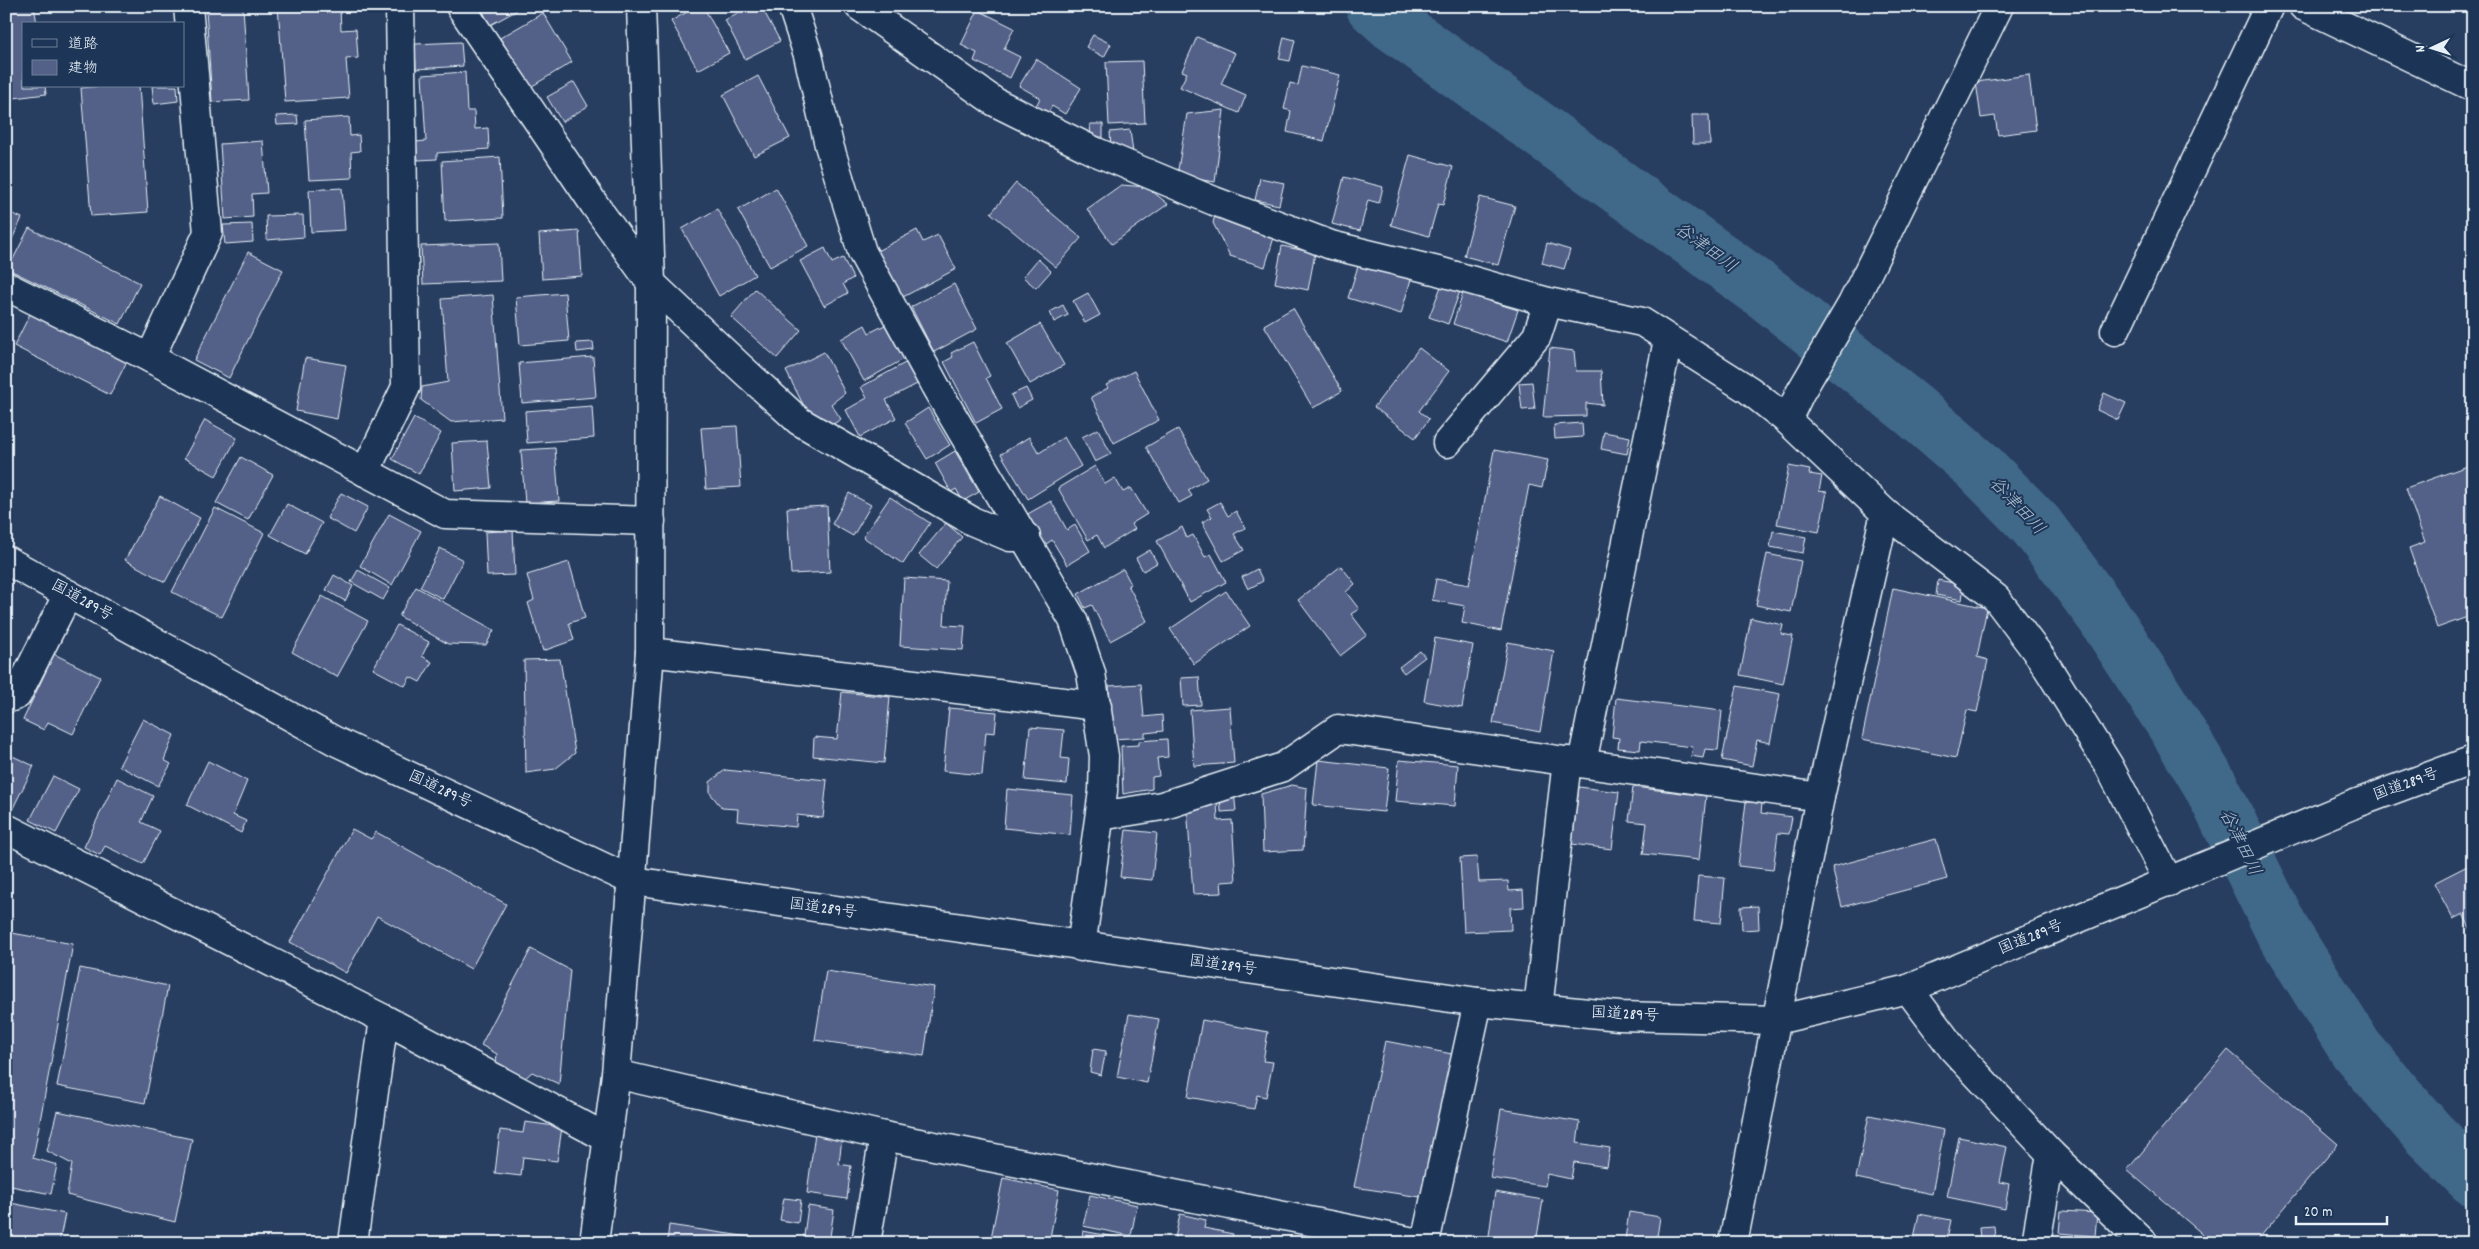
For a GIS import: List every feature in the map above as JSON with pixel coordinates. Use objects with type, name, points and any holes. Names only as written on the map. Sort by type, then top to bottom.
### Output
[{"type":"main road","points":[[150,358],[208,233],[188,6]]},
{"type":"main road","points":[[365,472],[406,387],[400,6]]},
{"type":"main road","points":[[460,6],[594,204],[651,283],[799,421],[972,521],[1010,537],[1026,538]]},
{"type":"main road","points":[[594,1243],[616,1074],[650,652],[651,283],[641,6]]},
{"type":"main road","points":[[792,6],[808,55],[828,145],[862,252],[933,383],[1073,620],[1091,673],[1104,756],[1100,816],[1081,947]]},
{"type":"main road","points":[[859,6],[995,102],[1094,151],[1214,201],[1331,245],[1438,271],[1548,302],[1642,322],[1748,390],[1787,420],[1885,513],[1996,598],[2042,659],[2177,878]]},
{"type":"main road","points":[[1787,420],[1800,393],[1852,304],[1999,6]]},
{"type":"main road","points":[[2115,331],[2269,6]]},
{"type":"main road","points":[[2303,6],[2473,87]]},
{"type":"main road","points":[[6,286],[150,358],[445,514],[651,521]]},
{"type":"main road","points":[[1447,443],[1538,336],[1548,302]]},
{"type":"main road","points":[[1538,1008],[1574,762],[1668,340]]},
{"type":"main road","points":[[1733,1243],[1820,797],[1885,513]]},
{"type":"main road","name":"国道289号","points":[[6,560],[335,741],[633,881],[1081,947],[1478,1002],[1619,1016],[1777,1020],[1908,989],[2352,804],[2473,760]]},
{"type":"main road","points":[[6,699],[17,695],[68,594]]},
{"type":"main road","points":[[650,652],[1097,706]]},
{"type":"main road","points":[[1100,816],[1162,806],[1283,767],[1338,729],[1820,797]]},
{"type":"main road","points":[[6,828],[384,1019],[607,1138]]},
{"type":"main road","points":[[1908,989],[1953,1049],[2051,1154],[2144,1243]]},
{"type":"main road","points":[[1425,1243],[1478,1002]]},
{"type":"main road","points":[[353,1243],[384,1019]]},
{"type":"main road","points":[[616,1074],[884,1136],[1419,1243]]},
{"type":"main road","points":[[866,1243],[884,1136]]},
{"type":"main road","points":[[2036,1243],[2051,1154]]},
{"type":"building","points":[[6,6],[34,6],[37,22],[22,22],[22,88],[45,88],[46,94],[6,99]]},
{"type":"building","points":[[278,6],[319,6],[319,10],[340,9],[341,30],[356,29],[358,58],[346,59],[349,98],[285,102]]},
{"type":"building","points":[[480,6],[514,6],[516,11],[490,25]]},
{"type":"building","points":[[698,6],[703,6],[729,53],[698,70],[671,21]]},
{"type":"building","points":[[750,6],[761,6],[780,41],[745,59],[725,20]]},
{"type":"building","points":[[243,7],[249,100],[212,102],[206,9]]},
{"type":"building","points":[[978,10],[1014,28],[1004,49],[1020,57],[1010,78],[974,61],[977,53],[961,45]]},
{"type":"building","points":[[543,13],[572,62],[529,88],[500,38]]},
{"type":"building","points":[[1093,35],[1111,44],[1104,57],[1086,47]]},
{"type":"building","points":[[1197,37],[1235,53],[1221,84],[1246,95],[1239,113],[1180,87],[1187,73],[1182,71]]},
{"type":"building","points":[[1284,37],[1295,40],[1290,61],[1279,59]]},
{"type":"building","points":[[461,42],[463,66],[416,69],[415,44]]},
{"type":"building","points":[[1036,59],[1081,88],[1065,114],[1052,106],[1048,113],[1036,106],[1040,98],[1019,86]]},
{"type":"building","points":[[1142,61],[1145,123],[1109,125],[1106,62]]},
{"type":"building","points":[[1302,66],[1340,75],[1324,141],[1287,132],[1291,111],[1284,109],[1290,83],[1298,85]]},
{"type":"building","points":[[465,72],[467,111],[474,111],[475,129],[488,128],[489,149],[437,153],[437,159],[418,160],[416,142],[426,141],[422,75]]},
{"type":"building","points":[[2029,75],[2036,130],[1998,135],[1995,116],[1981,118],[1976,82]]},
{"type":"building","points":[[758,76],[790,138],[754,156],[723,95]]},
{"type":"building","points":[[574,82],[588,106],[562,122],[547,97]]},
{"type":"building","points":[[81,88],[139,88],[148,212],[91,216]]},
{"type":"building","points":[[152,88],[177,88],[178,101],[154,104]]},
{"type":"building","points":[[1224,110],[1215,182],[1177,176],[1187,114]]},
{"type":"building","points":[[297,115],[298,124],[277,125],[276,116]]},
{"type":"building","points":[[1692,115],[1709,115],[1710,144],[1693,144]]},
{"type":"building","points":[[349,117],[350,136],[359,135],[360,151],[351,152],[352,178],[309,180],[305,120]]},
{"type":"building","points":[[1090,124],[1103,124],[1103,137],[1091,138]]},
{"type":"building","points":[[1130,130],[1133,153],[1111,147],[1110,132]]},
{"type":"building","points":[[263,141],[267,193],[252,194],[253,217],[225,219],[220,144]]},
{"type":"building","points":[[1410,155],[1453,167],[1443,205],[1438,204],[1429,236],[1391,225]]},
{"type":"building","points":[[500,157],[503,218],[445,221],[442,161]]},
{"type":"building","points":[[1344,177],[1383,187],[1379,203],[1368,200],[1360,231],[1332,224]]},
{"type":"building","points":[[1260,178],[1284,183],[1279,205],[1255,200]]},
{"type":"building","points":[[1016,183],[1081,238],[1056,267],[991,213]]},
{"type":"building","points":[[1121,185],[1147,187],[1168,204],[1112,244],[1087,209]]},
{"type":"building","points":[[342,188],[345,230],[311,232],[309,190]]},
{"type":"building","points":[[776,188],[808,246],[770,267],[738,210]]},
{"type":"building","points":[[1480,197],[1515,206],[1498,265],[1464,256]]},
{"type":"building","points":[[717,209],[755,275],[719,296],[682,229]]},
{"type":"building","points":[[6,211],[22,218],[6,252]]},
{"type":"building","points":[[303,215],[304,237],[267,240],[266,216]]},
{"type":"building","points":[[1215,215],[1275,234],[1265,267],[1230,256],[1213,223]]},
{"type":"building","points":[[252,224],[253,242],[225,244],[223,225]]},
{"type":"building","points":[[29,228],[140,283],[120,324],[8,269]]},
{"type":"building","points":[[917,230],[923,242],[938,235],[956,269],[901,298],[877,251]]},
{"type":"building","points":[[579,231],[582,276],[542,279],[539,234]]},
{"type":"building","points":[[499,243],[501,281],[423,284],[421,246]]},
{"type":"building","points":[[1547,243],[1570,250],[1564,269],[1542,263]]},
{"type":"building","points":[[1282,246],[1315,253],[1308,290],[1275,283]]},
{"type":"building","points":[[825,248],[832,263],[843,258],[853,278],[843,284],[848,293],[824,306],[800,261]]},
{"type":"building","points":[[248,252],[283,270],[229,378],[194,360]]},
{"type":"building","points":[[1038,259],[1051,271],[1036,288],[1023,277]]},
{"type":"building","points":[[1359,263],[1411,279],[1401,314],[1348,298]]},
{"type":"building","points":[[954,284],[977,329],[934,352],[911,307]]},
{"type":"building","points":[[1442,284],[1460,291],[1448,324],[1429,317]]},
{"type":"building","points":[[755,289],[801,330],[777,358],[731,317]]},
{"type":"building","points":[[565,293],[569,341],[520,345],[516,297]]},
{"type":"building","points":[[1088,293],[1100,315],[1085,323],[1073,301]]},
{"type":"building","points":[[1463,293],[1518,310],[1507,342],[1453,324]]},
{"type":"building","points":[[493,295],[502,418],[451,422],[421,400],[422,387],[448,382],[442,299]]},
{"type":"building","points":[[35,304],[131,353],[110,395],[14,346]]},
{"type":"building","points":[[1063,305],[1068,315],[1054,322],[1050,312]]},
{"type":"building","points":[[1293,308],[1342,391],[1313,408],[1264,325]]},
{"type":"building","points":[[1040,324],[1064,365],[1030,384],[1007,343]]},
{"type":"building","points":[[865,325],[869,333],[885,325],[904,359],[864,381],[841,339]]},
{"type":"building","points":[[593,342],[594,350],[577,352],[576,343]]},
{"type":"building","points":[[973,342],[990,376],[986,378],[1002,409],[976,423],[944,362],[953,357],[951,353]]},
{"type":"building","points":[[1419,348],[1449,371],[1419,411],[1429,419],[1415,438],[1374,407]]},
{"type":"building","points":[[1550,348],[1574,351],[1576,371],[1601,371],[1603,405],[1586,403],[1586,416],[1543,417]]},
{"type":"building","points":[[824,352],[845,393],[831,404],[841,419],[832,425],[807,412],[786,371]]},
{"type":"building","points":[[593,357],[596,397],[522,403],[519,363]]},
{"type":"building","points":[[305,358],[346,365],[337,419],[296,411]]},
{"type":"building","points":[[907,362],[919,383],[886,400],[896,418],[860,437],[846,410],[867,398],[861,387]]},
{"type":"building","points":[[1134,371],[1159,420],[1114,443],[1091,397],[1108,388],[1106,385]]},
{"type":"building","points":[[1532,382],[1535,409],[1522,410],[1519,383]]},
{"type":"building","points":[[1026,388],[1032,400],[1017,408],[1011,395]]},
{"type":"building","points":[[2104,393],[2126,403],[2118,420],[2097,410]]},
{"type":"building","points":[[592,406],[594,438],[527,443],[525,411]]},
{"type":"building","points":[[928,408],[950,445],[927,459],[905,423]]},
{"type":"building","points":[[414,418],[441,433],[419,474],[392,459]]},
{"type":"building","points":[[205,420],[237,438],[216,476],[184,458]]},
{"type":"building","points":[[1582,423],[1583,437],[1555,439],[1554,425]]},
{"type":"building","points":[[737,426],[741,487],[706,489],[701,428]]},
{"type":"building","points":[[1098,429],[1111,454],[1095,462],[1082,437]]},
{"type":"building","points":[[1178,429],[1207,479],[1188,490],[1192,496],[1179,503],[1146,447]]},
{"type":"building","points":[[1604,432],[1630,437],[1627,454],[1601,449]]},
{"type":"building","points":[[1029,437],[1039,453],[1064,437],[1081,466],[1028,499],[1001,454]]},
{"type":"building","points":[[487,441],[491,488],[455,491],[452,443]]},
{"type":"building","points":[[555,448],[559,501],[525,503],[521,450]]},
{"type":"building","points":[[1494,450],[1548,460],[1542,488],[1529,485],[1501,631],[1462,623],[1465,606],[1432,600],[1436,579],[1469,585]]},
{"type":"building","points":[[955,451],[979,492],[963,501],[956,489],[951,492],[935,463]]},
{"type":"building","points":[[241,457],[273,475],[248,520],[216,503]]},
{"type":"building","points":[[2473,464],[2473,615],[2437,628],[2409,548],[2425,542],[2406,488]]},
{"type":"building","points":[[1095,466],[1105,484],[1115,478],[1123,492],[1131,488],[1147,514],[1131,524],[1135,529],[1104,548],[1097,535],[1088,540],[1058,488]]},
{"type":"building","points":[[1789,466],[1810,470],[1809,474],[1822,476],[1819,491],[1827,492],[1819,532],[1777,524]]},
{"type":"building","points":[[341,493],[368,507],[354,533],[327,518]]},
{"type":"building","points":[[849,493],[871,505],[853,536],[832,524]]},
{"type":"building","points":[[160,496],[200,518],[165,582],[125,560]]},
{"type":"building","points":[[890,497],[930,523],[903,564],[863,537]]},
{"type":"building","points":[[1051,501],[1067,530],[1075,525],[1090,551],[1067,565],[1052,540],[1042,547],[1024,516]]},
{"type":"building","points":[[1220,502],[1228,516],[1236,511],[1245,528],[1234,534],[1244,550],[1223,561],[1202,522],[1212,517],[1207,509]]},
{"type":"building","points":[[287,504],[322,523],[305,554],[270,535]]},
{"type":"building","points":[[827,506],[830,572],[791,574],[787,508]]},
{"type":"building","points":[[215,508],[264,533],[222,617],[172,592]]},
{"type":"building","points":[[389,514],[421,531],[392,585],[360,566]]},
{"type":"building","points":[[946,523],[962,537],[936,569],[919,555]]},
{"type":"building","points":[[1182,527],[1187,538],[1193,535],[1205,557],[1211,554],[1226,582],[1190,602],[1157,541]]},
{"type":"building","points":[[513,530],[515,575],[487,576],[485,532]]},
{"type":"building","points":[[1773,531],[1806,537],[1803,553],[1770,547]]},
{"type":"building","points":[[440,548],[463,560],[443,599],[420,587]]},
{"type":"building","points":[[1150,550],[1157,563],[1143,571],[1136,558]]},
{"type":"building","points":[[1767,554],[1801,561],[1791,612],[1756,605]]},
{"type":"building","points":[[569,562],[585,618],[569,623],[574,640],[543,651],[528,603],[534,600],[527,575]]},
{"type":"building","points":[[1341,566],[1355,584],[1346,592],[1359,609],[1351,614],[1367,635],[1340,656],[1298,600]]},
{"type":"building","points":[[1123,569],[1131,584],[1128,585],[1147,621],[1110,641],[1092,605],[1085,608],[1078,594]]},
{"type":"building","points":[[1257,569],[1263,581],[1248,589],[1242,577]]},
{"type":"building","points":[[358,570],[390,588],[383,600],[351,582]]},
{"type":"building","points":[[334,575],[353,586],[345,601],[326,590]]},
{"type":"building","points":[[904,578],[947,581],[944,625],[965,626],[963,650],[900,646]]},
{"type":"building","points":[[1938,580],[1964,585],[1962,600],[1936,595]]},
{"type":"building","points":[[416,587],[494,630],[486,645],[448,644],[399,616]]},
{"type":"building","points":[[1893,588],[1987,608],[1977,657],[1988,660],[1977,712],[1967,710],[1956,758],[1862,739]]},
{"type":"building","points":[[1226,591],[1250,626],[1194,664],[1170,629]]},
{"type":"building","points":[[322,596],[368,621],[337,677],[292,652]]},
{"type":"building","points":[[1751,618],[1783,625],[1781,634],[1793,636],[1783,684],[1740,675]]},
{"type":"building","points":[[397,625],[429,642],[422,656],[432,662],[420,682],[410,677],[405,686],[373,669]]},
{"type":"building","points":[[1435,638],[1473,645],[1462,708],[1424,701]]},
{"type":"building","points":[[1508,642],[1554,651],[1540,732],[1493,723]]},
{"type":"building","points":[[1420,651],[1425,657],[1404,673],[1399,667]]},
{"type":"building","points":[[54,654],[100,677],[73,734],[48,722],[44,730],[23,720]]},
{"type":"building","points":[[560,659],[575,753],[555,769],[526,773],[524,660]]},
{"type":"building","points":[[1199,677],[1201,705],[1183,706],[1181,678]]},
{"type":"building","points":[[1141,684],[1144,717],[1162,715],[1163,731],[1145,733],[1145,737],[1113,739],[1109,686]]},
{"type":"building","points":[[1737,686],[1780,694],[1770,743],[1757,740],[1752,766],[1722,760]]},
{"type":"building","points":[[842,692],[890,697],[884,763],[813,756],[814,737],[837,739]]},
{"type":"building","points":[[1616,698],[1722,711],[1718,750],[1705,749],[1703,758],[1691,756],[1693,747],[1641,741],[1640,750],[1618,748],[1619,738],[1612,737]]},
{"type":"building","points":[[1230,707],[1234,763],[1194,766],[1190,710]]},
{"type":"building","points":[[949,708],[997,712],[995,733],[986,732],[982,775],[943,771]]},
{"type":"building","points":[[143,719],[174,735],[164,760],[171,764],[158,786],[119,766]]},
{"type":"building","points":[[1030,727],[1064,730],[1061,758],[1069,759],[1067,784],[1025,780]]},
{"type":"building","points":[[1167,739],[1168,757],[1157,758],[1159,776],[1152,777],[1152,789],[1123,794],[1121,746],[1139,745],[1139,741]]},
{"type":"building","points":[[6,753],[34,766],[11,812],[6,810]]},
{"type":"building","points":[[1318,760],[1389,768],[1384,812],[1313,805]]},
{"type":"building","points":[[1399,760],[1458,765],[1455,806],[1395,801]]},
{"type":"building","points":[[208,761],[247,781],[233,815],[246,821],[241,833],[187,805]]},
{"type":"building","points":[[725,770],[827,780],[823,818],[797,815],[796,827],[737,821],[738,809],[722,808],[710,793],[710,782]]},
{"type":"building","points":[[53,776],[79,789],[56,833],[30,820]]},
{"type":"building","points":[[117,778],[153,796],[141,822],[160,831],[143,864],[105,846],[100,855],[84,847]]},
{"type":"building","points":[[1292,785],[1307,788],[1303,850],[1263,852],[1261,794]]},
{"type":"building","points":[[1579,787],[1619,792],[1612,849],[1572,844]]},
{"type":"building","points":[[1633,787],[1706,796],[1699,860],[1643,854],[1647,823],[1629,821]]},
{"type":"building","points":[[1007,789],[1073,795],[1070,835],[1004,828]]},
{"type":"building","points":[[1234,792],[1236,811],[1221,812],[1220,793]]},
{"type":"building","points":[[1746,802],[1762,803],[1761,813],[1792,817],[1789,834],[1778,833],[1773,870],[1738,866]]},
{"type":"building","points":[[1217,803],[1218,821],[1232,820],[1236,881],[1221,882],[1222,893],[1193,894],[1187,805]]},
{"type":"building","points":[[352,829],[371,839],[376,832],[506,904],[471,969],[377,916],[346,973],[290,942]]},
{"type":"building","points":[[1126,830],[1157,833],[1152,880],[1120,877]]},
{"type":"building","points":[[1936,839],[1947,879],[1842,907],[1832,867]]},
{"type":"building","points":[[1477,857],[1479,882],[1508,881],[1509,891],[1523,890],[1524,907],[1510,908],[1511,930],[1464,932],[1460,858]]},
{"type":"building","points":[[2473,863],[2473,934],[2463,914],[2453,919],[2434,883]]},
{"type":"building","points":[[1698,876],[1725,878],[1721,923],[1694,921]]},
{"type":"building","points":[[1758,906],[1759,929],[1742,930],[1741,907]]},
{"type":"building","points":[[6,932],[73,944],[33,1158],[57,1165],[51,1194],[6,1185]]},
{"type":"building","points":[[531,949],[570,970],[559,1084],[532,1072],[524,1079],[496,1063],[497,1054],[481,1045]]},
{"type":"building","points":[[80,968],[168,986],[145,1103],[57,1086]]},
{"type":"building","points":[[826,971],[934,987],[924,1056],[815,1040]]},
{"type":"building","points":[[1129,1014],[1159,1019],[1147,1083],[1117,1077]]},
{"type":"building","points":[[1202,1020],[1268,1032],[1263,1061],[1273,1062],[1266,1097],[1257,1095],[1254,1109],[1188,1097]]},
{"type":"building","points":[[1385,1041],[1457,1055],[1427,1198],[1354,1187]]},
{"type":"building","points":[[1093,1049],[1106,1051],[1101,1075],[1090,1072]]},
{"type":"building","points":[[2228,1050],[2338,1144],[2255,1243],[2213,1243],[2127,1170]]},
{"type":"building","points":[[1501,1109],[1580,1122],[1577,1143],[1610,1148],[1607,1167],[1574,1162],[1571,1179],[1547,1174],[1545,1186],[1490,1178]]},
{"type":"building","points":[[57,1111],[192,1139],[175,1222],[67,1195],[72,1164],[47,1151]]},
{"type":"building","points":[[1869,1115],[1944,1130],[1932,1194],[1856,1178]]},
{"type":"building","points":[[525,1122],[562,1127],[557,1161],[523,1157],[521,1176],[495,1173],[500,1130],[523,1133]]},
{"type":"building","points":[[815,1133],[842,1137],[839,1164],[851,1166],[847,1199],[807,1193]]},
{"type":"building","points":[[1959,1137],[2007,1147],[2000,1182],[2009,1184],[2005,1209],[1947,1197]]},
{"type":"building","points":[[1003,1178],[1059,1190],[1049,1243],[990,1243]]},
{"type":"building","points":[[1495,1192],[1543,1200],[1536,1243],[1488,1243]]},
{"type":"building","points":[[1090,1195],[1137,1205],[1131,1236],[1083,1226]]},
{"type":"building","points":[[784,1198],[801,1200],[798,1223],[780,1220]]},
{"type":"building","points":[[6,1202],[65,1214],[59,1243],[6,1242]]},
{"type":"building","points":[[808,1206],[834,1210],[829,1243],[803,1243]]},
{"type":"building","points":[[2061,1211],[2097,1213],[2095,1236],[2059,1233]]},
{"type":"building","points":[[1629,1212],[1660,1217],[1656,1243],[1625,1239]]},
{"type":"building","points":[[1180,1214],[1206,1220],[1204,1228],[1233,1234],[1231,1243],[1174,1243]]},
{"type":"building","points":[[1919,1214],[1951,1220],[1946,1243],[1913,1243]]},
{"type":"building","points":[[669,1225],[789,1243],[667,1243]]},
{"type":"building","points":[[1994,1226],[1995,1238],[1980,1239],[1979,1227]]},
{"type":"building","points":[[1083,1231],[1130,1240],[1129,1243],[1081,1243]]},
{"type":"waterway","name":"谷津田川","points":[[1373,6],[1393,24],[1767,294],[1913,410],[1978,466],[2036,525],[2103,615],[2173,723],[2210,784],[2283,932],[2356,1049],[2427,1132],[2473,1178]]}]
